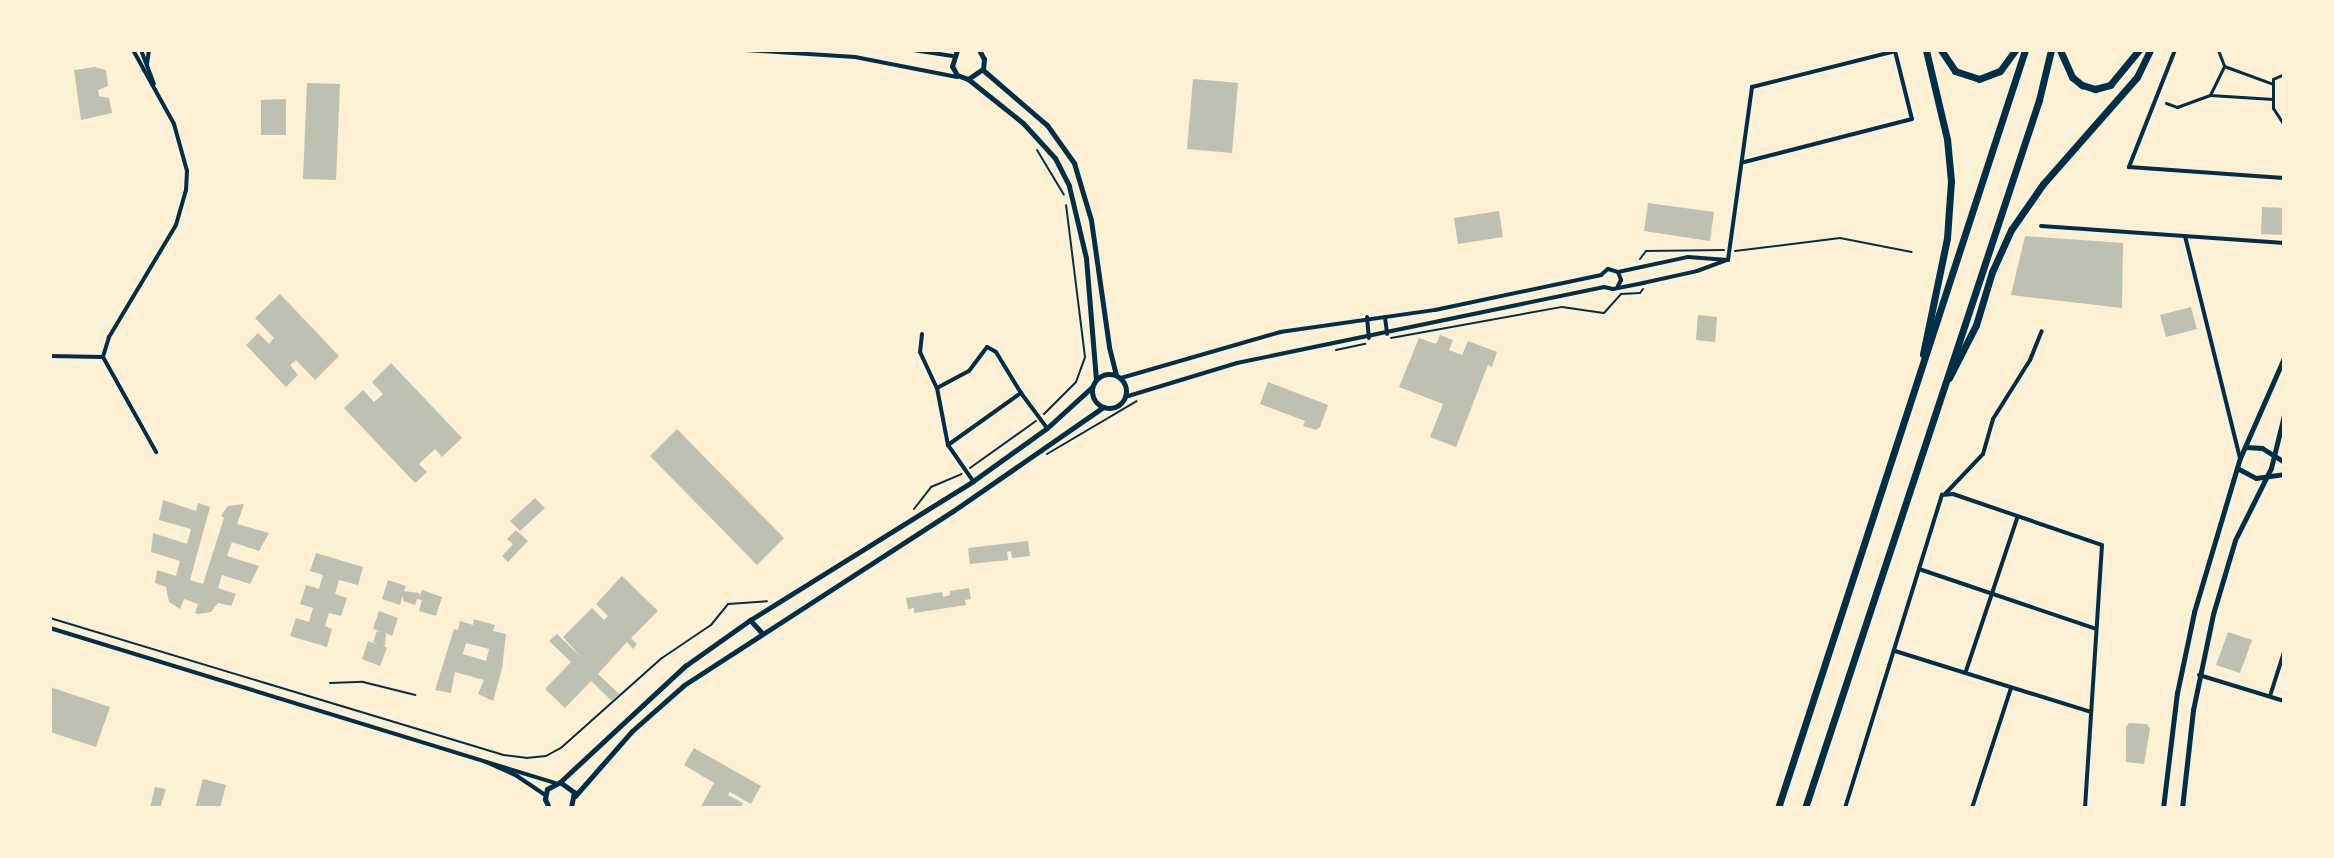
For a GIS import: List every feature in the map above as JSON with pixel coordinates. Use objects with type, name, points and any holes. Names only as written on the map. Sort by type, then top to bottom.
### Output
[{"type":"main road","points":[[1922,363],[1947,238],[1951,181],[1947,139],[1926,50]]},
{"type":"main road","points":[[1941,50],[1955,71],[1979,79],[2000,71],[2015,50]]},
{"type":"main road","points":[[1778,808],[2025,50]]},
{"type":"main road","points":[[1805,808],[2039,100],[2051,50]]},
{"type":"main road","points":[[2060,50],[2072,77],[2082,85],[2095,89],[2110,85],[2139,50]]},
{"type":"main road","points":[[1939,398],[1976,325],[1992,272],[2011,230],[2043,184],[2137,77],[2150,50]]},
{"type":"street","points":[[133,50],[159,97]]},
{"type":"street","points":[[141,50],[183,151],[186,190],[176,225],[115,325],[103,357],[156,452]]},
{"type":"street","points":[[147,66],[149,50]]},
{"type":"street","points":[[746,50],[855,57],[965,78],[983,70]]},
{"type":"street","points":[[545,795],[657,690],[750,620],[973,481],[1047,428],[1092,387],[1096,379],[1086,258],[1062,171],[1040,141],[954,71],[953,52],[913,50]]},
{"type":"street","points":[[979,50],[984,59],[983,70]]},
{"type":"street","points":[[2175,50],[2129,167],[2284,178]]},
{"type":"street","points":[[2210,95],[2224,66],[2218,50]]},
{"type":"street","points":[[1728,260],[1752,87],[1895,51],[1912,119],[1744,162]]},
{"type":"street","points":[[2224,66],[2273,84]]},
{"type":"street","points":[[983,70],[1047,125],[1074,163],[1091,220],[1109,347],[1118,377],[1125,387],[1125,397]]},
{"type":"street","points":[[2284,74],[2273,79],[2273,108],[2284,125]]},
{"type":"street","points":[[2166,103],[2177,107],[2210,95],[2273,99]]},
{"type":"street","points":[[2041,226],[2284,243]]},
{"type":"street","points":[[2185,236],[2240,458]]},
{"type":"street","points":[[1096,379],[1106,374],[1118,377],[1280,332],[1367,317],[1435,310],[1601,275],[1608,269],[1618,272],[1640,264],[1688,257],[1728,260]]},
{"type":"street","points":[[571,808],[575,796],[657,707],[684,685],[761,632],[950,514],[1103,407],[1114,407],[1125,397],[1237,363],[1386,337],[1604,287],[1643,283],[1697,271],[1728,260]]},
{"type":"street","points":[[1618,272],[1621,280],[1618,286]]},
{"type":"street","points":[[1601,275],[1604,287]]},
{"type":"street","points":[[1385,316],[1386,337]]},
{"type":"street","points":[[1367,317],[1371,340]]},
{"type":"street","points":[[1845,808],[1944,495],[1983,454],[1993,419],[2030,360],[2042,331]]},
{"type":"street","points":[[922,334],[920,352],[937,388],[948,445],[973,481]]},
{"type":"street","points":[[937,388],[969,371],[987,347],[996,352],[1038,419],[1047,428]]},
{"type":"street","points":[[50,356],[103,357]]},
{"type":"street","points":[[2163,808],[2184,657],[2240,458],[2284,358]]},
{"type":"street","points":[[1092,387],[1093,397],[1103,407]]},
{"type":"street","points":[[948,445],[1021,393]]},
{"type":"street","points":[[2182,808],[2199,675],[2226,566],[2247,513],[2266,478],[2284,415]]},
{"type":"street","points":[[2245,447],[2258,446],[2284,462]]},
{"type":"street","points":[[2237,468],[2251,477],[2284,474]]},
{"type":"street","points":[[1944,495],[1953,494],[2102,545],[2085,808]]},
{"type":"street","points":[[1966,671],[2018,516]]},
{"type":"street","points":[[1919,569],[2096,629]]},
{"type":"street","points":[[750,620],[761,632]]},
{"type":"street","points":[[50,628],[558,783],[572,788],[575,796]]},
{"type":"street","points":[[1894,651],[2091,712]]},
{"type":"street","points":[[2270,696],[2284,652]]},
{"type":"street","points":[[2199,675],[2284,701]]},
{"type":"street","points":[[1972,808],[2011,688]]},
{"type":"street","points":[[469,755],[517,776],[545,795]]},
{"type":"street","points":[[545,795],[546,806]]},
{"type":"lane","points":[[330,683],[363,682],[415,695]]},
{"type":"path","points":[[912,511],[931,487],[952,481],[1038,419],[1076,382],[1085,357],[1064,196],[1053,172],[1036,152],[1040,141]]},
{"type":"path","points":[[1640,264],[1639,258],[1646,251],[1750,251],[1840,238],[1912,252]]},
{"type":"path","points":[[1386,337],[1562,307],[1604,313],[1621,294],[1640,293],[1643,283]]},
{"type":"path","points":[[1329,351],[1371,340]]},
{"type":"path","points":[[1044,449],[1048,455],[1140,399]]},
{"type":"path","points":[[1029,427],[1035,437]]},
{"type":"path","points":[[50,618],[503,755],[526,758],[546,756],[562,747],[662,658],[711,625],[728,604],[773,601]]},
{"type":"building","points":[[95,67],[106,70],[108,86],[98,90],[99,96],[109,98],[112,113],[81,120],[74,70]]},
{"type":"building","points":[[1193,79],[1238,83],[1232,153],[1187,149]]},
{"type":"building","points":[[307,83],[340,84],[336,180],[303,179]]},
{"type":"building","points":[[286,99],[286,135],[261,135],[261,100]]},
{"type":"building","points":[[1648,203],[1714,212],[1710,241],[1644,231]]},
{"type":"building","points":[[2262,207],[2284,208],[2284,235],[2261,234]]},
{"type":"building","points":[[1499,211],[1503,237],[1458,244],[1454,218]]},
{"type":"building","points":[[2025,236],[2123,243],[2122,308],[2011,295]]},
{"type":"building","points":[[280,294],[339,356],[315,380],[296,360],[290,365],[298,375],[286,387],[246,345],[258,333],[269,344],[274,338],[255,318]]},
{"type":"building","points":[[2191,307],[2197,329],[2166,337],[2160,315]]},
{"type":"building","points":[[1698,315],[1717,317],[1715,342],[1696,340]]},
{"type":"building","points":[[1440,335],[1453,340],[1449,350],[1462,355],[1468,341],[1497,352],[1492,367],[1488,365],[1456,447],[1430,437],[1443,404],[1399,387],[1419,338],[1436,344]]},
{"type":"building","points":[[391,363],[462,438],[442,457],[435,449],[419,464],[427,472],[415,483],[344,408],[363,390],[374,402],[383,394],[372,382]]},
{"type":"building","points":[[1268,382],[1328,405],[1320,427],[1316,430],[1303,426],[1305,421],[1260,404]]},
{"type":"building","points":[[677,429],[784,538],[757,565],[650,456]]},
{"type":"building","points":[[535,498],[545,508],[520,531],[510,521]]},
{"type":"building","points":[[163,500],[196,511],[198,503],[210,507],[190,580],[203,584],[224,518],[221,516],[228,506],[244,504],[237,524],[269,533],[259,551],[232,542],[227,556],[259,566],[250,584],[222,575],[218,588],[236,594],[231,606],[218,603],[211,612],[199,614],[195,613],[198,604],[184,599],[180,609],[169,602],[166,587],[155,583],[157,570],[176,576],[180,561],[151,552],[153,533],[187,544],[191,529],[159,520]]},
{"type":"building","points":[[516,530],[528,541],[508,562],[502,556],[513,544],[507,539]]},
{"type":"building","points":[[1028,541],[1030,556],[1012,558],[1011,551],[1007,552],[1008,560],[970,564],[968,548]]},
{"type":"building","points":[[316,553],[363,567],[358,585],[339,580],[335,594],[347,598],[341,616],[329,613],[325,626],[332,629],[327,647],[290,636],[296,618],[309,622],[313,608],[300,604],[306,585],[319,589],[323,575],[310,571]]},
{"type":"building","points":[[622,576],[658,611],[631,638],[637,644],[633,649],[627,642],[598,674],[619,694],[612,701],[591,681],[565,708],[545,689],[571,662],[549,641],[557,634],[582,658],[563,637],[592,608],[604,620],[608,616],[596,604]]},
{"type":"building","points":[[388,580],[406,586],[404,591],[419,593],[420,596],[422,590],[442,597],[436,616],[419,611],[422,600],[417,599],[415,605],[403,601],[403,595],[400,605],[382,599]]},
{"type":"building","points":[[969,588],[971,599],[965,600],[966,605],[914,613],[914,608],[908,609],[906,598],[942,592],[943,597],[950,595],[950,591]]},
{"type":"building","points":[[379,611],[398,618],[392,636],[386,633],[385,646],[382,645],[387,648],[380,666],[362,659],[368,641],[378,645],[373,642],[377,631],[383,632],[373,629]]},
{"type":"building","points":[[474,619],[495,625],[493,631],[506,634],[502,669],[493,701],[478,694],[484,680],[455,672],[451,693],[435,690],[454,629],[458,630],[460,621],[473,625]],"holes":[[[466,643],[489,649],[486,661],[463,654]]]},
{"type":"building","points":[[2228,632],[2252,640],[2240,673],[2216,665]]},
{"type":"building","points":[[50,687],[110,707],[96,747],[50,732]]},
{"type":"building","points":[[2129,723],[2147,724],[2150,729],[2144,764],[2126,762],[2126,727]]},
{"type":"building","points":[[694,748],[761,786],[751,804],[730,792],[728,795],[743,803],[741,808],[700,808],[714,783],[684,765]]},
{"type":"building","points":[[203,779],[226,785],[220,808],[195,808]]},
{"type":"building","points":[[155,787],[166,789],[160,808],[150,808]]}]
